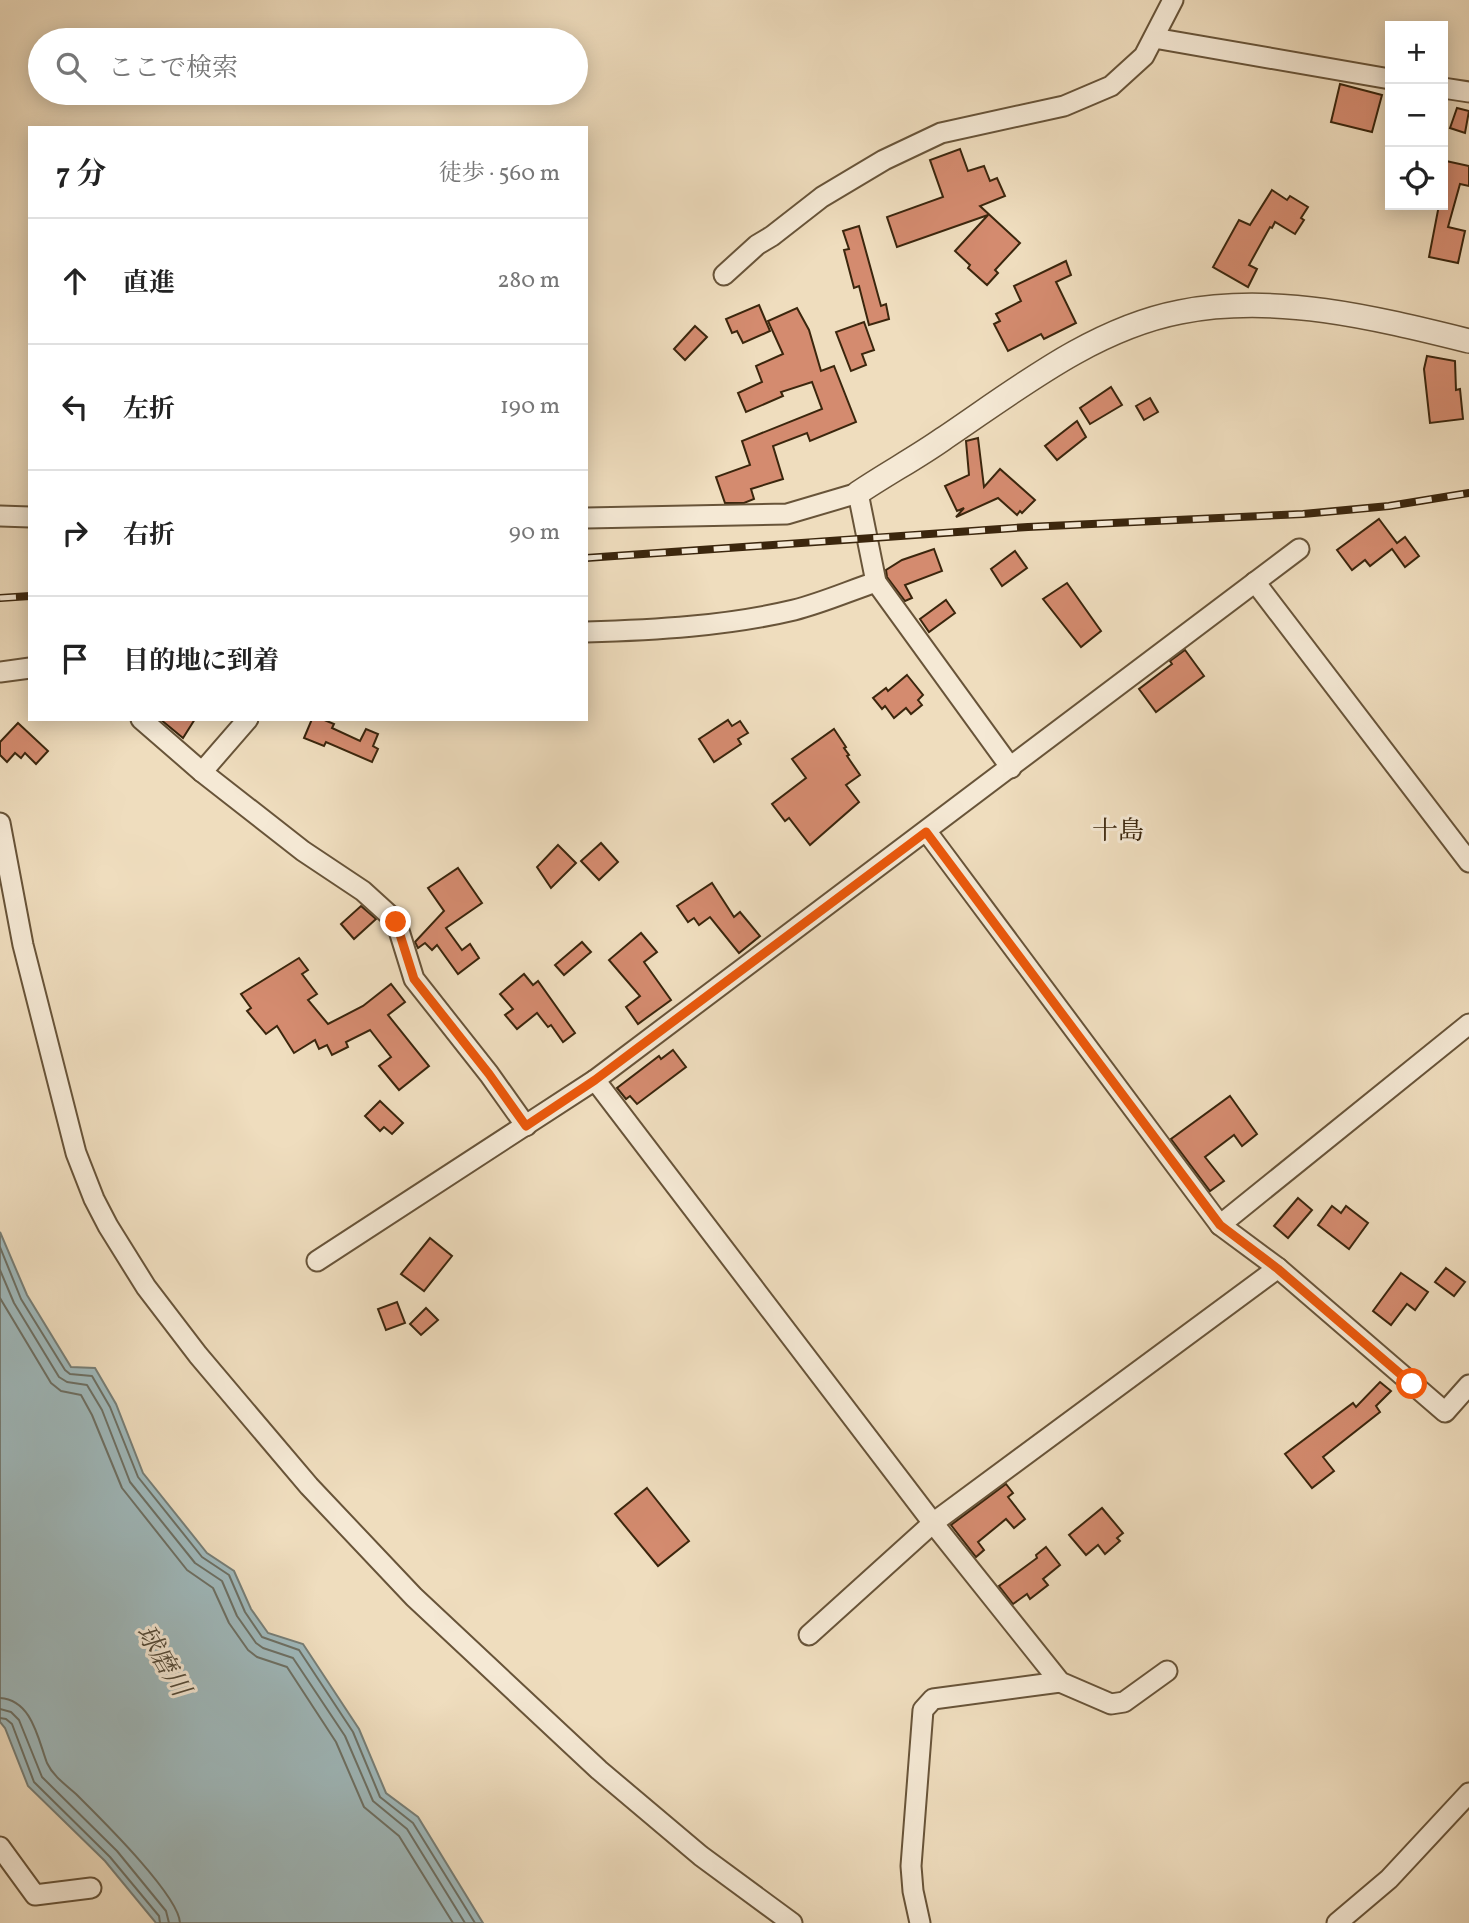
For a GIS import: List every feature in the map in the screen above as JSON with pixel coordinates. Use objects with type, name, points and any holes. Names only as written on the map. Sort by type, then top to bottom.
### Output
[{"type":"street","points":[[724,275],[757,245],[822,197],[884,160],[941,133],[1064,106],[1111,86],[1144,56],[1173,0]]},
{"type":"street","points":[[1154,38],[1385,78]]},
{"type":"street","points":[[1448,89],[1469,92]]},
{"type":"street","points":[[588,518],[787,514],[858,493],[1059,361],[1128,328],[1180,312],[1262,306],[1332,311],[1469,341]]},
{"type":"street","points":[[858,493],[876,582],[1011,768]]},
{"type":"street","points":[[0,516],[28,517]]},
{"type":"street","points":[[317,1261],[595,1080],[1299,549]]},
{"type":"street","points":[[588,632],[652,630],[796,610],[876,582]]},
{"type":"street","points":[[1255,582],[1469,862]]},
{"type":"street","points":[[0,672],[28,668]]},
{"type":"street","points":[[143,721],[202,772],[303,851],[363,891],[396,922],[414,979],[526,1126]]},
{"type":"street","points":[[202,772],[246,721]]},
{"type":"street","points":[[0,823],[23,945],[76,1153],[108,1226],[146,1287],[198,1355],[309,1486],[414,1598],[599,1770],[701,1856],[792,1923]]},
{"type":"street","points":[[926,832],[1220,1225],[1278,1269],[1445,1412],[1469,1385]]},
{"type":"street","points":[[1220,1225],[1469,1024]]},
{"type":"street","points":[[595,1080],[933,1522],[1060,1682],[1111,1704],[1124,1702],[1167,1671]]},
{"type":"street","points":[[809,1636],[933,1522],[1278,1269]]},
{"type":"street","points":[[920,1923],[911,1866],[923,1710],[933,1699],[1060,1682]]},
{"type":"street","points":[[1337,1923],[1389,1879],[1469,1793]]},
{"type":"street","points":[[0,1847],[35,1895],[91,1888]]},
{"type":"water","name":"球磨川","points":[[0,1232],[27,1295],[71,1367],[95,1368],[116,1404],[143,1473],[207,1553],[234,1571],[251,1609],[268,1633],[303,1644],[359,1729],[386,1793],[418,1817],[483,1923],[156,1923],[105,1861],[28,1786],[5,1728],[0,1722]]},
{"type":"building","points":[[1340,84],[1382,95],[1372,132],[1331,122]]},
{"type":"building","points":[[1457,108],[1469,111],[1465,133],[1450,128]]},
{"type":"building","points":[[960,149],[968,171],[984,166],[990,181],[997,178],[1005,196],[980,206],[1020,243],[995,270],[998,273],[987,285],[968,268],[970,265],[955,251],[988,215],[897,247],[887,217],[943,197],[930,160]]},
{"type":"building","points":[[1448,161],[1469,166],[1469,186],[1460,184],[1448,227],[1465,231],[1458,263],[1429,257],[1438,210],[1448,210]]},
{"type":"building","points":[[1272,190],[1287,200],[1290,196],[1308,207],[1295,234],[1275,222],[1272,228],[1270,227],[1249,265],[1257,269],[1248,287],[1213,267],[1239,220],[1250,225]]},
{"type":"building","points":[[859,226],[881,306],[886,304],[889,319],[869,325],[859,286],[854,288],[844,250],[849,249],[843,231]]},
{"type":"building","points":[[1066,261],[1071,275],[1056,282],[1076,323],[1044,339],[1041,334],[1008,351],[994,324],[1000,321],[996,314],[1021,301],[1014,286]]},
{"type":"building","points":[[759,305],[770,331],[743,343],[737,331],[732,333],[726,319]]},
{"type":"building","points":[[797,308],[809,330],[821,371],[834,366],[856,422],[810,441],[807,433],[773,446],[783,479],[751,489],[754,499],[744,503],[725,503],[716,477],[750,465],[742,441],[822,409],[812,382],[781,392],[783,396],[746,412],[738,393],[762,382],[756,366],[783,354],[768,321]]},
{"type":"building","points":[[864,322],[874,350],[862,354],[866,365],[851,371],[836,332]]},
{"type":"building","points":[[695,326],[707,337],[685,360],[674,349]]},
{"type":"building","points":[[1427,356],[1455,361],[1456,390],[1460,389],[1463,419],[1430,423],[1424,369]]},
{"type":"building","points":[[1111,387],[1122,405],[1090,424],[1080,408]]},
{"type":"building","points":[[1150,398],[1158,412],[1144,420],[1136,406]]},
{"type":"building","points":[[1077,421],[1086,437],[1057,460],[1045,446]]},
{"type":"building","points":[[978,438],[984,487],[1000,469],[1035,500],[1022,513],[1020,511],[1017,515],[998,498],[956,517],[964,508],[957,511],[945,486],[969,475],[966,441]]},
{"type":"building","points":[[1379,519],[1397,543],[1405,537],[1419,556],[1405,567],[1392,549],[1370,566],[1365,560],[1352,570],[1337,550]]},
{"type":"building","points":[[934,549],[942,571],[905,585],[912,598],[905,601],[887,577],[886,570],[902,560]]},
{"type":"building","points":[[1015,551],[1027,568],[1002,586],[991,569]]},
{"type":"building","points":[[1067,583],[1101,631],[1081,647],[1043,599]]},
{"type":"building","points":[[946,600],[955,613],[929,632],[920,619]]},
{"type":"building","points":[[1185,650],[1204,676],[1156,712],[1139,689],[1172,664],[1170,661]]},
{"type":"building","points":[[907,675],[923,695],[918,700],[922,705],[911,714],[906,708],[894,718],[885,706],[882,709],[873,698],[886,688],[888,691]]},
{"type":"building","points":[[728,720],[732,726],[740,721],[748,733],[738,739],[741,744],[714,762],[699,739]]},
{"type":"building","points":[[162,721],[194,721],[183,738]]},
{"type":"building","points":[[311,721],[327,721],[334,724],[332,728],[360,741],[366,729],[378,734],[373,746],[378,749],[372,762],[326,742],[324,746],[304,738]]},
{"type":"building","points":[[18,723],[48,751],[36,764],[25,753],[21,758],[15,753],[7,762],[0,755],[0,742]]},
{"type":"building","points":[[834,729],[860,775],[846,785],[859,802],[810,845],[789,818],[785,821],[772,804],[806,778],[792,759]]},
{"type":"building","points":[[601,843],[618,862],[599,880],[581,861]]},
{"type":"building","points":[[558,845],[576,863],[551,888],[537,867]]},
{"type":"building","points":[[458,868],[482,903],[446,928],[462,950],[470,944],[479,958],[458,974],[437,945],[432,950],[425,943],[418,948],[415,942],[444,911],[428,888]]},
{"type":"building","points":[[712,883],[734,917],[740,912],[760,936],[739,953],[710,917],[699,925],[694,918],[688,922],[677,906]]},
{"type":"building","points":[[361,906],[376,919],[354,939],[341,924]]},
{"type":"building","points":[[641,933],[657,952],[644,962],[671,1000],[638,1024],[626,1007],[640,996],[609,960]]},
{"type":"building","points":[[582,942],[591,952],[564,975],[555,965]]},
{"type":"building","points":[[299,958],[308,970],[302,974],[317,994],[308,1000],[328,1024],[363,1006],[391,984],[405,1002],[388,1015],[429,1066],[399,1090],[379,1066],[391,1057],[370,1030],[346,1042],[348,1047],[332,1055],[327,1045],[319,1049],[315,1040],[294,1053],[277,1026],[266,1034],[247,1011],[251,1008],[241,994]]},
{"type":"building","points":[[524,974],[533,985],[538,981],[575,1033],[563,1042],[551,1025],[548,1027],[537,1013],[517,1029],[505,1015],[513,1009],[500,994]]},
{"type":"building","points":[[673,1050],[686,1067],[637,1104],[630,1096],[626,1099],[617,1088],[659,1056],[661,1059]]},
{"type":"building","points":[[1230,1096],[1257,1134],[1242,1146],[1234,1135],[1205,1157],[1224,1181],[1210,1191],[1171,1139]]},
{"type":"building","points":[[380,1101],[403,1123],[392,1134],[384,1127],[380,1131],[365,1116]]},
{"type":"building","points":[[1298,1198],[1312,1210],[1288,1238],[1274,1226]]},
{"type":"building","points":[[1332,1206],[1341,1213],[1346,1206],[1368,1223],[1349,1249],[1318,1225]]},
{"type":"building","points":[[430,1238],[452,1256],[424,1291],[401,1274]]},
{"type":"building","points":[[1446,1268],[1465,1282],[1454,1296],[1435,1282]]},
{"type":"building","points":[[1401,1273],[1428,1292],[1415,1310],[1407,1304],[1391,1325],[1373,1311]]},
{"type":"building","points":[[397,1302],[405,1323],[386,1330],[378,1309]]},
{"type":"building","points":[[426,1308],[438,1320],[421,1335],[410,1324]]},
{"type":"building","points":[[1380,1382],[1391,1391],[1376,1406],[1380,1412],[1323,1457],[1334,1471],[1312,1488],[1285,1454],[1353,1403],[1356,1407]]},
{"type":"building","points":[[1006,1484],[1013,1493],[1008,1497],[1025,1519],[1014,1528],[1006,1519],[978,1542],[984,1550],[976,1557],[951,1525]]},
{"type":"building","points":[[647,1488],[689,1541],[658,1566],[615,1514]]},
{"type":"building","points":[[1102,1508],[1123,1533],[1117,1538],[1120,1541],[1105,1554],[1098,1545],[1086,1555],[1069,1535]]},
{"type":"building","points":[[1046,1547],[1060,1565],[1043,1579],[1048,1585],[1030,1599],[1027,1594],[1013,1604],[999,1586],[1037,1558],[1036,1555]]},
{"type":"railway","points":[[588,558],[1028,527],[1303,514],[1389,506],[1469,493]]},
{"type":"railway","points":[[0,598],[28,596]]},
{"type":"district","name":"十島","points":[[1118,832]]},
{"type":"route","points":[[396,922],[407,949],[414,979],[526,1126],[595,1080],[926,832],[1220,1225],[1278,1269],[1412,1384]]}]
